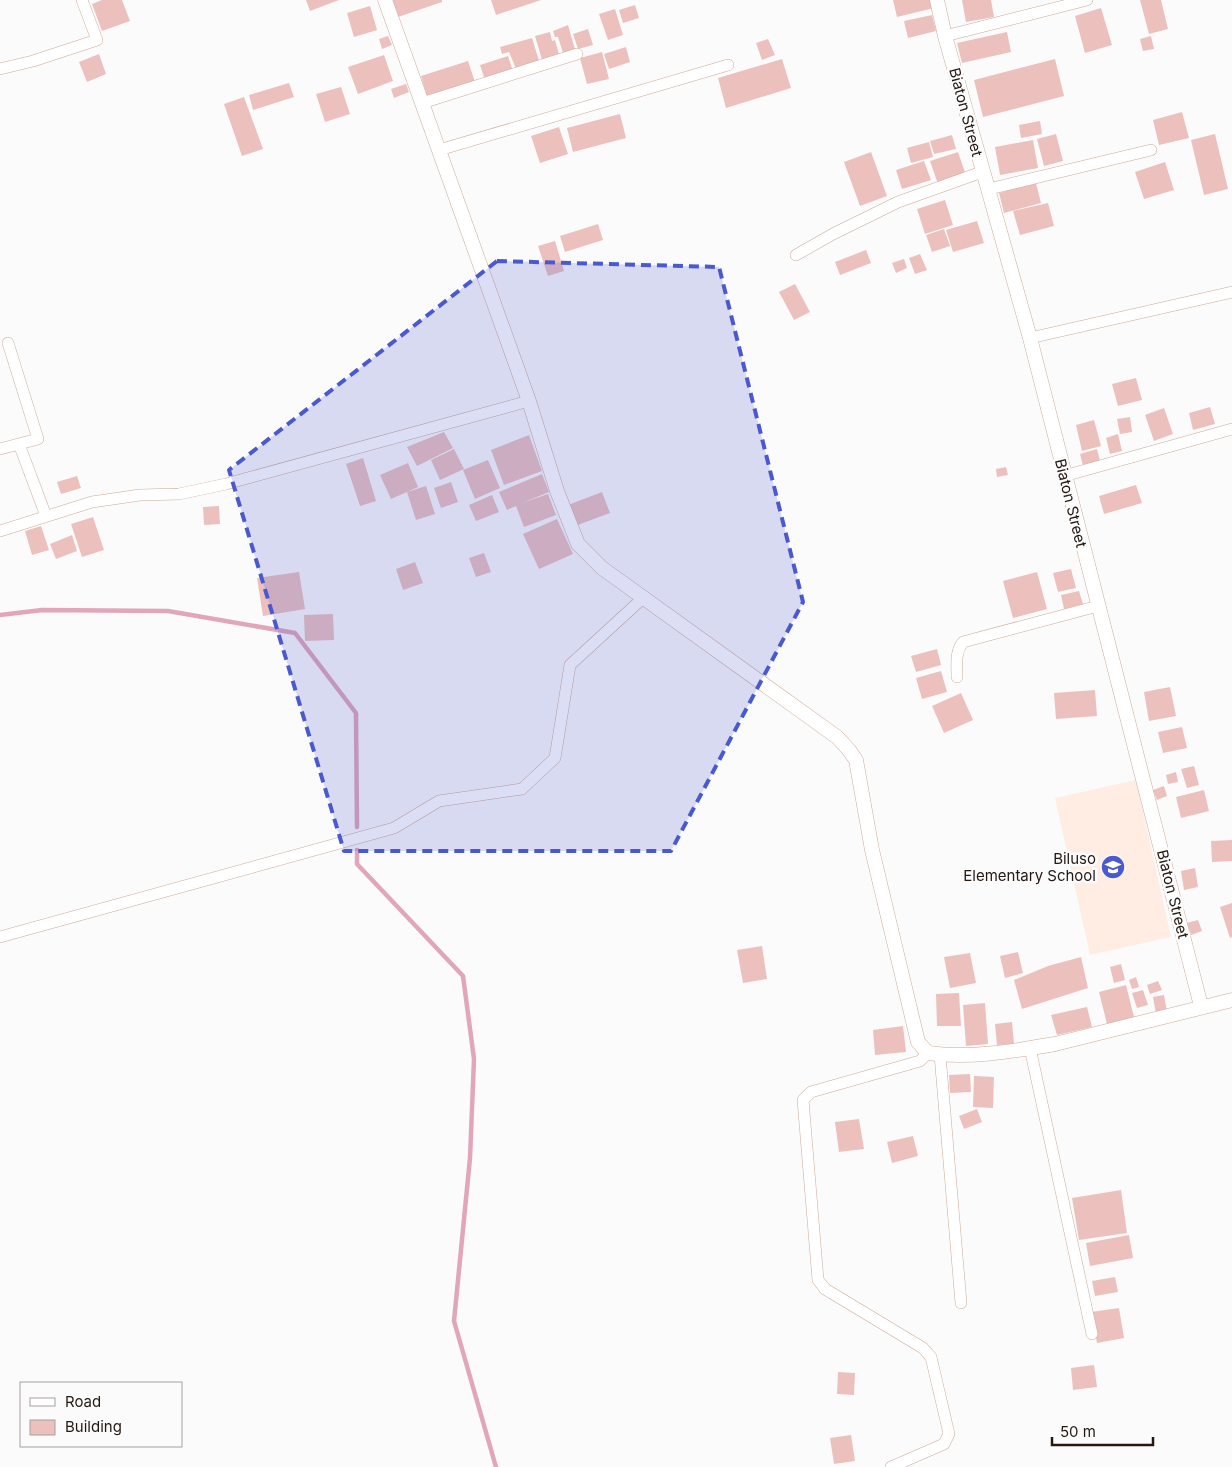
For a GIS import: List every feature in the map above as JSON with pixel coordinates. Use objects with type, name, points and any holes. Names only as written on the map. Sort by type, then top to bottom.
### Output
[{"type":"street","points":[[0,69],[34,61],[98,40],[82,0]]},
{"type":"street","points":[[385,0],[529,401],[557,491],[578,544],[602,568],[837,737],[856,760],[872,850],[918,1042],[934,1054],[960,1303]]},
{"type":"street","name":"Biaton Street","points":[[937,0],[982,172],[989,189],[1030,338],[1201,1006]]},
{"type":"street","points":[[945,36],[1087,0]]},
{"type":"street","points":[[422,103],[577,54]]},
{"type":"street","points":[[439,150],[728,65]]},
{"type":"street","points":[[989,189],[1152,150]]},
{"type":"street","points":[[796,255],[833,234],[898,202],[982,172]]},
{"type":"street","points":[[1030,338],[1232,292]]},
{"type":"street","points":[[0,449],[38,439],[8,344]]},
{"type":"street","points":[[0,530],[92,502],[140,495],[178,494],[226,484],[529,401]]},
{"type":"street","points":[[1064,476],[1232,429]]},
{"type":"street","points":[[19,444],[46,516]]},
{"type":"street","points":[[0,937],[394,828],[439,801],[522,789],[556,758],[570,665],[643,598]]},
{"type":"street","points":[[957,677],[956,657],[958,648],[963,642],[1098,606]]},
{"type":"street","points":[[891,1467],[944,1444],[949,1434],[931,1357],[923,1348],[825,1289],[818,1280],[803,1100],[811,1092],[920,1061],[934,1054],[958,1056],[1056,1044],[1201,1006],[1232,1000]]},
{"type":"street","points":[[1030,1048],[1092,1334]]},
{"type":"highlighted area","points":[[497,261],[719,267],[803,602],[671,851],[344,851],[229,470]]},
{"type":"shaded area","name":"Biluso Elementary School","points":[[1136,780],[1171,937],[1090,955],[1055,798]]},
{"type":"building","points":[[102,0],[122,0],[130,21],[102,31],[92,4]]},
{"type":"building","points":[[306,0],[339,0],[310,11]]},
{"type":"building","points":[[392,0],[442,0],[442,2],[398,17]]},
{"type":"building","points":[[491,0],[541,0],[496,15]]},
{"type":"building","points":[[893,0],[932,0],[934,8],[897,17]]},
{"type":"building","points":[[962,0],[991,0],[994,17],[966,22]]},
{"type":"building","points":[[1140,0],[1161,0],[1168,29],[1149,34]]},
{"type":"building","points":[[635,5],[639,18],[623,23],[619,10]]},
{"type":"building","points":[[370,6],[377,30],[354,37],[347,13]]},
{"type":"building","points":[[1101,8],[1112,45],[1085,53],[1075,16]]},
{"type":"building","points":[[615,9],[623,35],[608,40],[599,14]]},
{"type":"building","points":[[932,15],[936,31],[908,38],[904,21]]},
{"type":"building","points":[[568,25],[576,53],[564,56],[558,37],[555,37],[553,31]]},
{"type":"building","points":[[588,29],[593,45],[578,49],[573,34]]},
{"type":"building","points":[[550,32],[552,41],[555,40],[560,58],[543,63],[535,36]]},
{"type":"building","points":[[1007,32],[1011,52],[962,63],[957,43]]},
{"type":"building","points":[[388,36],[392,45],[382,49],[379,39]]},
{"type":"building","points":[[1151,36],[1154,49],[1143,51],[1140,39]]},
{"type":"building","points":[[532,38],[540,64],[517,71],[509,52],[502,54],[500,47]]},
{"type":"building","points":[[768,39],[775,55],[762,60],[756,43]]},
{"type":"building","points":[[626,47],[630,62],[609,69],[604,54]]},
{"type":"building","points":[[602,52],[609,79],[587,84],[580,58]]},
{"type":"building","points":[[99,54],[106,74],[87,82],[79,62]]},
{"type":"building","points":[[384,55],[393,81],[358,94],[348,67]]},
{"type":"building","points":[[508,56],[513,71],[485,80],[480,65]]},
{"type":"building","points":[[782,59],[791,88],[726,108],[718,78]]},
{"type":"building","points":[[1055,59],[1064,96],[983,117],[974,80]]},
{"type":"building","points":[[468,61],[475,82],[427,97],[421,76]]},
{"type":"building","points":[[289,83],[294,97],[253,110],[249,95]]},
{"type":"building","points":[[406,84],[409,92],[394,98],[391,89]]},
{"type":"building","points":[[341,87],[350,114],[325,122],[316,94]]},
{"type":"building","points":[[244,97],[263,149],[242,156],[224,104]]},
{"type":"building","points":[[1182,112],[1189,138],[1159,145],[1153,120]]},
{"type":"building","points":[[620,114],[626,138],[573,152],[567,128]]},
{"type":"building","points":[[1040,121],[1042,134],[1021,138],[1019,125]]},
{"type":"building","points":[[559,127],[568,154],[540,163],[531,136]]},
{"type":"building","points":[[1056,134],[1063,161],[1044,166],[1037,139]]},
{"type":"building","points":[[1215,134],[1228,189],[1204,195],[1191,140]]},
{"type":"building","points":[[952,135],[956,149],[934,154],[930,141]]},
{"type":"building","points":[[1033,140],[1038,168],[1000,175],[995,147]]},
{"type":"building","points":[[929,142],[933,157],[911,163],[907,148]]},
{"type":"building","points":[[871,152],[887,196],[860,206],[844,162]]},
{"type":"building","points":[[958,152],[966,175],[938,184],[930,161]]},
{"type":"building","points":[[924,161],[931,180],[902,189],[896,170]]},
{"type":"building","points":[[1165,162],[1174,190],[1144,199],[1135,172]]},
{"type":"building","points":[[1036,183],[1041,203],[1004,213],[999,193]]},
{"type":"building","points":[[945,200],[953,225],[925,234],[917,209]]},
{"type":"building","points":[[1048,203],[1054,226],[1020,235],[1013,211]]},
{"type":"building","points":[[977,221],[984,243],[953,252],[946,230]]},
{"type":"building","points":[[598,224],[603,240],[565,252],[560,236]]},
{"type":"building","points":[[944,229],[950,246],[932,252],[926,235]]},
{"type":"building","points":[[555,241],[564,271],[548,276],[538,246]]},
{"type":"building","points":[[866,250],[871,263],[840,275],[835,262]]},
{"type":"building","points":[[920,254],[927,270],[915,274],[909,258]]},
{"type":"building","points":[[904,259],[907,268],[896,273],[892,263]]},
{"type":"building","points":[[795,284],[810,312],[794,320],[779,292]]},
{"type":"building","points":[[1136,378],[1142,400],[1118,406],[1112,384]]},
{"type":"building","points":[[1210,407],[1215,424],[1193,430],[1189,413]]},
{"type":"building","points":[[1164,408],[1173,434],[1154,441],[1145,415]]},
{"type":"building","points":[[1130,417],[1132,432],[1120,434],[1117,419]]},
{"type":"building","points":[[1094,420],[1101,446],[1082,451],[1076,425]]},
{"type":"building","points":[[444,432],[453,448],[417,466],[407,447]]},
{"type":"building","points":[[1118,434],[1122,451],[1110,454],[1106,438]]},
{"type":"building","points":[[529,435],[542,471],[504,485],[491,450]]},
{"type":"building","points":[[454,449],[464,469],[440,480],[431,460]]},
{"type":"building","points":[[1097,449],[1100,461],[1083,466],[1080,454]]},
{"type":"building","points":[[363,458],[376,501],[360,506],[346,464]]},
{"type":"building","points":[[488,460],[500,488],[475,499],[463,470]]},
{"type":"building","points":[[408,463],[418,487],[391,499],[380,475]]},
{"type":"building","points":[[1006,467],[1008,475],[997,477],[996,469]]},
{"type":"building","points":[[542,474],[549,492],[522,503],[548,494],[556,515],[524,527],[516,506],[507,510],[499,492]]},
{"type":"building","points":[[77,476],[81,488],[61,494],[57,482]]},
{"type":"building","points":[[451,482],[458,502],[441,508],[434,488]]},
{"type":"building","points":[[1136,485],[1142,503],[1104,514],[1099,496]]},
{"type":"building","points":[[426,486],[435,514],[416,520],[407,492]]},
{"type":"building","points":[[602,492],[610,513],[575,526],[568,505]]},
{"type":"building","points":[[492,495],[499,512],[476,521],[469,505]]},
{"type":"building","points":[[219,506],[220,524],[204,525],[203,507]]},
{"type":"building","points":[[93,517],[104,550],[82,557],[71,524]]},
{"type":"building","points":[[557,519],[573,554],[539,569],[523,534]]},
{"type":"building","points":[[41,526],[49,550],[32,555],[25,531]]},
{"type":"building","points":[[72,535],[77,551],[56,559],[50,544]]},
{"type":"building","points":[[484,553],[491,572],[476,577],[469,558]]},
{"type":"building","points":[[415,562],[423,583],[403,590],[396,569]]},
{"type":"building","points":[[1071,569],[1076,588],[1058,592],[1053,573]]},
{"type":"building","points":[[299,572],[305,609],[263,616],[257,578]]},
{"type":"building","points":[[1037,572],[1047,609],[1013,618],[1003,581]]},
{"type":"building","points":[[1079,591],[1083,604],[1064,609],[1061,595]]},
{"type":"building","points":[[333,614],[334,640],[305,641],[304,615]]},
{"type":"building","points":[[937,649],[941,665],[916,672],[911,656]]},
{"type":"building","points":[[941,671],[947,692],[922,699],[916,678]]},
{"type":"building","points":[[1170,687],[1176,716],[1149,721],[1144,692]]},
{"type":"building","points":[[1095,690],[1097,716],[1056,719],[1054,693]]},
{"type":"building","points":[[961,693],[973,720],[944,733],[932,706]]},
{"type":"building","points":[[1182,727],[1187,748],[1163,753],[1158,732]]},
{"type":"building","points":[[1194,766],[1199,785],[1187,788],[1181,769]]},
{"type":"building","points":[[1176,772],[1178,782],[1168,784],[1166,775]]},
{"type":"building","points":[[1164,786],[1167,796],[1157,800],[1153,790]]},
{"type":"building","points":[[1204,790],[1209,811],[1181,818],[1176,797]]},
{"type":"building","points":[[1232,840],[1232,861],[1212,862],[1211,841]]},
{"type":"building","points":[[1195,868],[1198,887],[1184,890],[1181,871]]},
{"type":"building","points":[[1232,903],[1232,937],[1230,938],[1220,907]]},
{"type":"building","points":[[1198,920],[1202,931],[1191,935],[1187,923]]},
{"type":"building","points":[[762,946],[767,979],[743,983],[737,950]]},
{"type":"building","points":[[1018,952],[1023,973],[1005,978],[1000,956]]},
{"type":"building","points":[[970,953],[976,983],[950,988],[944,957]]},
{"type":"building","points":[[1081,957],[1088,988],[1022,1009],[1014,980],[1048,966]]},
{"type":"building","points":[[1121,964],[1125,980],[1114,983],[1110,967]]},
{"type":"building","points":[[1136,977],[1139,987],[1132,989],[1129,980]]},
{"type":"building","points":[[1158,981],[1162,990],[1150,994],[1147,985]]},
{"type":"building","points":[[1126,985],[1134,1017],[1107,1024],[1099,992]]},
{"type":"building","points":[[1143,990],[1148,1005],[1137,1008],[1132,993]]},
{"type":"building","points":[[959,993],[961,1026],[937,1026],[936,994]]},
{"type":"building","points":[[1164,995],[1167,1012],[1156,1014],[1153,997]]},
{"type":"building","points":[[985,1003],[988,1044],[966,1046],[963,1005]]},
{"type":"building","points":[[1087,1007],[1092,1027],[1057,1035],[1051,1015]]},
{"type":"building","points":[[1012,1022],[1014,1044],[997,1045],[995,1024]]},
{"type":"building","points":[[903,1026],[906,1052],[875,1055],[873,1030]]},
{"type":"building","points":[[970,1074],[971,1092],[950,1093],[949,1075]]},
{"type":"building","points":[[974,1076],[994,1077],[993,1108],[973,1107]]},
{"type":"building","points":[[977,1109],[982,1122],[964,1129],[959,1116]]},
{"type":"building","points":[[859,1119],[864,1149],[839,1152],[835,1122]]},
{"type":"building","points":[[913,1136],[918,1156],[892,1163],[887,1142]]},
{"type":"building","points":[[1121,1190],[1127,1233],[1079,1240],[1072,1198]]},
{"type":"building","points":[[1129,1235],[1133,1258],[1090,1266],[1086,1243]]},
{"type":"building","points":[[1115,1277],[1118,1292],[1095,1296],[1092,1281]]},
{"type":"building","points":[[1119,1308],[1124,1338],[1097,1343],[1091,1312]]},
{"type":"building","points":[[1094,1365],[1097,1387],[1073,1390],[1071,1368]]},
{"type":"building","points":[[838,1372],[855,1373],[854,1395],[837,1394]]},
{"type":"building","points":[[851,1435],[855,1461],[834,1464],[830,1438]]},
{"type":"waterway","points":[[0,615],[42,610],[168,611],[295,633],[356,713],[357,827]]},
{"type":"waterway","points":[[357,850],[357,864],[463,976],[474,1059],[470,1158],[454,1321],[496,1467]]},
{"type":"place","name":"Biluso Elementary School","points":[[1113,867]]}]
